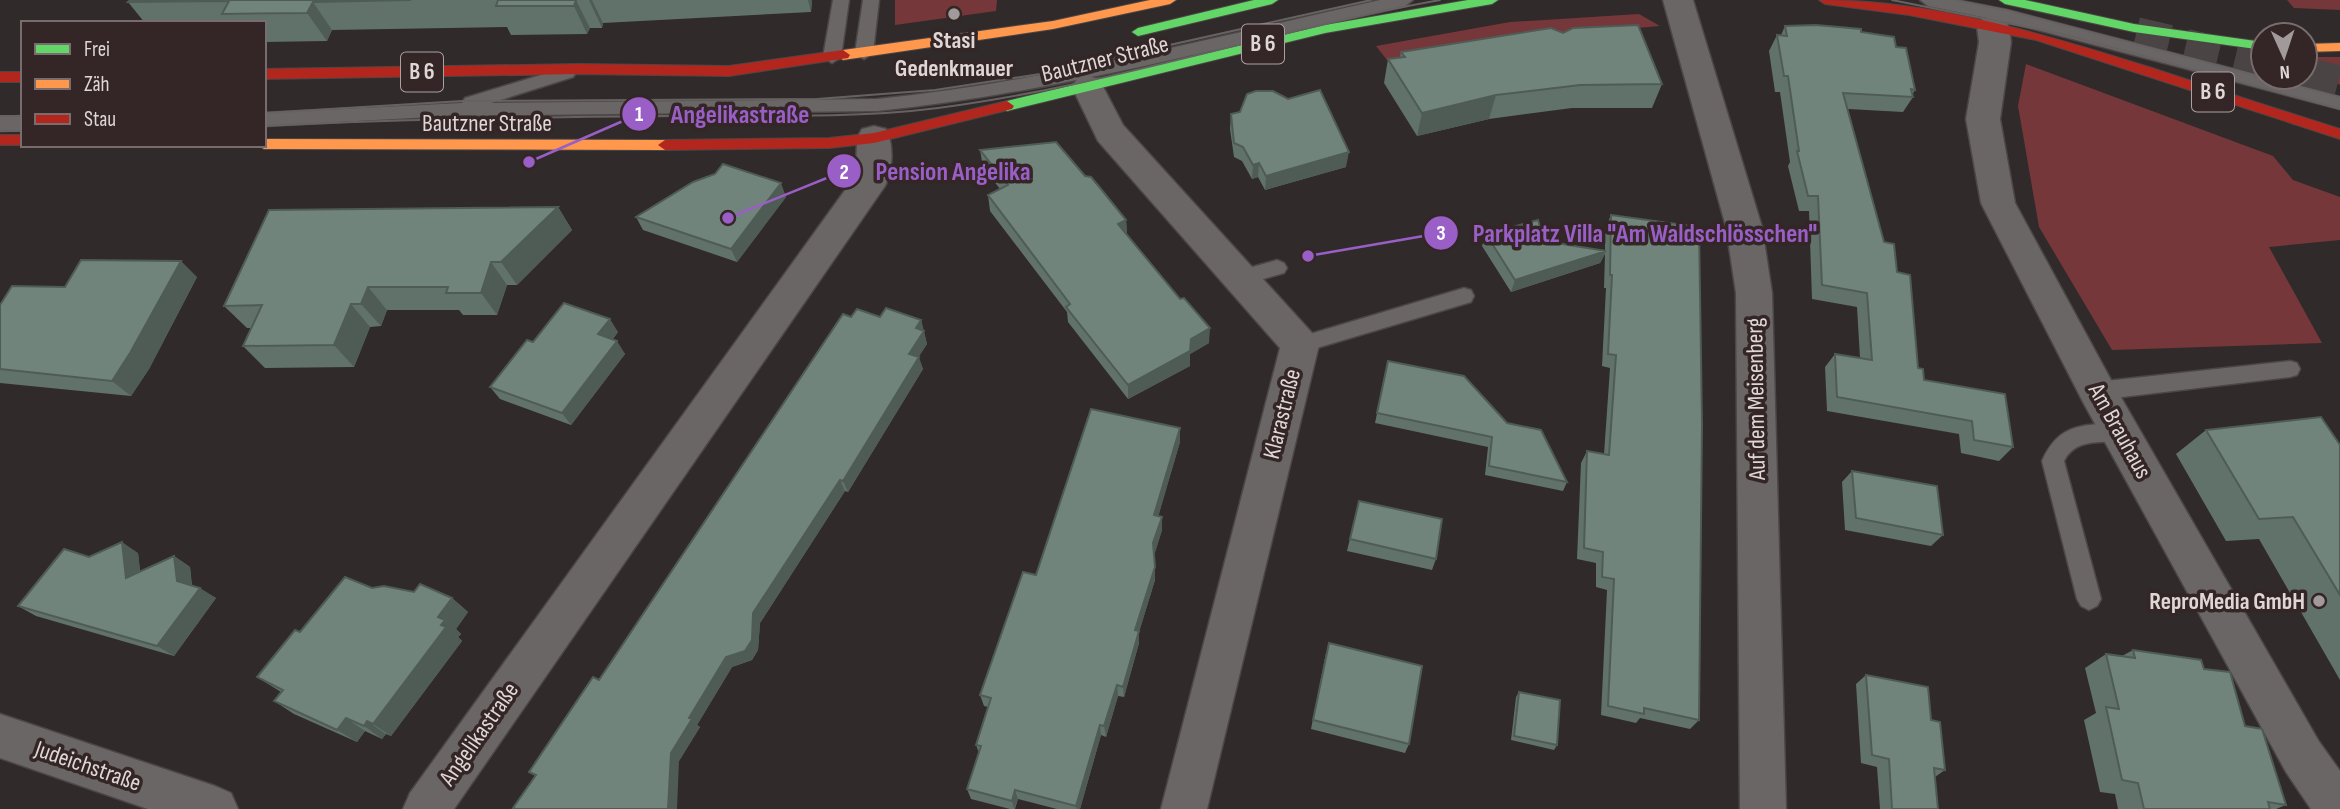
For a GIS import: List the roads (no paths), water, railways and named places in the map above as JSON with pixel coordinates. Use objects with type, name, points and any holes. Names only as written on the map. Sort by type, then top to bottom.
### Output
[{"type":"main road","name":"Bautzner Straße","points":[[266,75],[579,69],[729,71],[1053,25],[1170,0]]},
{"type":"main road","points":[[1123,36],[1272,0]]},
{"type":"main road","name":"Bautzner Straße","points":[[266,144],[784,145],[881,121],[1036,100],[1325,29],[1492,0]]},
{"type":"main road","name":"B 6","points":[[1825,0],[1909,11],[1999,13],[2249,44]]},
{"type":"main road","name":"B 6","points":[[1999,13],[2085,49],[2340,134]]},
{"type":"main road","points":[[2319,48],[2340,47]]},
{"type":"main road","points":[[729,71],[847,70]]},
{"type":"main road","points":[[0,78],[21,77]]},
{"type":"main road","points":[[0,140],[21,140]]},
{"type":"street","name":"Auf dem Meisenberg","points":[[1678,0],[1744,227],[1754,293],[1763,809]]},
{"type":"street","name":"Am Brauhaus","points":[[1999,13],[1983,118],[1998,203],[2096,391],[2302,756],[2339,809]]},
{"type":"street","name":"Klarastraße","points":[[1088,87],[1110,132],[1300,345],[1184,809]]},
{"type":"street","name":"Angelikastraße","points":[[426,809],[873,177],[881,121]]},
{"type":"street","name":"Judeichstraße","points":[[0,736],[215,809]]},
{"type":"lane","points":[[832,57],[841,0]]},
{"type":"lane","points":[[864,53],[871,0]]},
{"type":"lane","points":[[881,121],[937,99],[1044,81],[1405,0]]},
{"type":"lane","points":[[1928,0],[2007,16],[2340,103]]},
{"type":"lane","points":[[2085,49],[2183,68],[2214,70]]},
{"type":"lane","points":[[449,110],[579,69]]},
{"type":"lane","points":[[266,120],[449,110],[881,121],[939,108],[1036,100]]},
{"type":"lane","points":[[266,126],[300,118]]},
{"type":"lane","points":[[0,124],[21,123]]},
{"type":"lane","points":[[1238,278],[1276,268]]},
{"type":"lane","points":[[1300,345],[1464,296]]},
{"type":"lane","points":[[2096,391],[2290,369]]},
{"type":"lane","points":[[2089,599],[2053,461],[2056,450],[2064,440],[2081,435],[2120,432]]},
{"type":"tunnel","points":[[2136,34],[2249,61]]},
{"type":"tunnel","points":[[2319,78],[2340,83]]},
{"type":"tram line","points":[[266,113],[462,101],[817,99],[935,90],[1040,74],[1371,0]]},
{"type":"tram line","points":[[266,126],[521,118],[840,115],[938,108],[1065,86],[1315,26],[1440,0]]},
{"type":"tram line","points":[[1892,0],[2062,34],[2340,109]]},
{"type":"tram line","points":[[1955,0],[2006,10],[2340,97]]},
{"type":"tram line","points":[[0,116],[21,116]]},
{"type":"tram line","points":[[0,131],[21,131]]},
{"type":"place","name":"Stasi Gedenkmauer","points":[[954,14]]},
{"type":"place","name":"Angelikastraße","points":[[529,162]]},
{"type":"place","name":"Pension Angelika","points":[[728,218]]},
{"type":"place","name":"Parkplatz Villa \"Am Waldschlösschen\"","points":[[1308,256]]},
{"type":"place","name":"ReproMedia GmbH","points":[[2319,601]]}]
